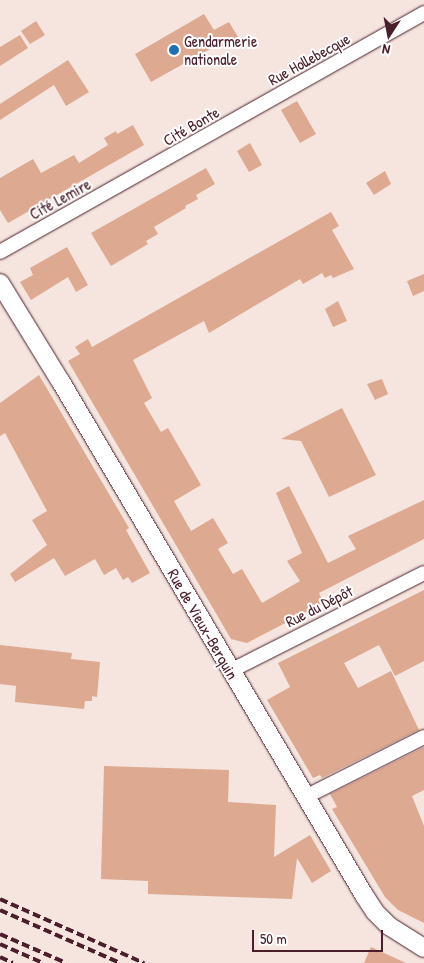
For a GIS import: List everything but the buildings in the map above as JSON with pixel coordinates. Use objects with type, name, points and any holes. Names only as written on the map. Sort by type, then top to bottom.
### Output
[{"type":"street","name":"Rue Hollebecque","points":[[263,105],[424,13]]},
{"type":"street","name":"Cité Bonte","points":[[136,177],[263,105]]},
{"type":"street","name":"Cité Lemire","points":[[0,252],[136,177]]},
{"type":"street","name":"Rue de Vieux-Berquin","points":[[0,283],[61,382],[230,671],[375,912],[398,932],[424,948]]},
{"type":"street","name":"Rue du Dépôt","points":[[230,671],[424,573]]},
{"type":"street","points":[[305,797],[424,738]]},
{"type":"railway","points":[[0,899],[144,963]]},
{"type":"railway","points":[[0,910],[120,963]]},
{"type":"railway","points":[[0,934],[66,963]]},
{"type":"railway","points":[[0,944],[43,963]]},
{"type":"railway","points":[[0,957],[13,963]]},
{"type":"place","name":"Gendarmerie nationale","points":[[174,50]]}]
